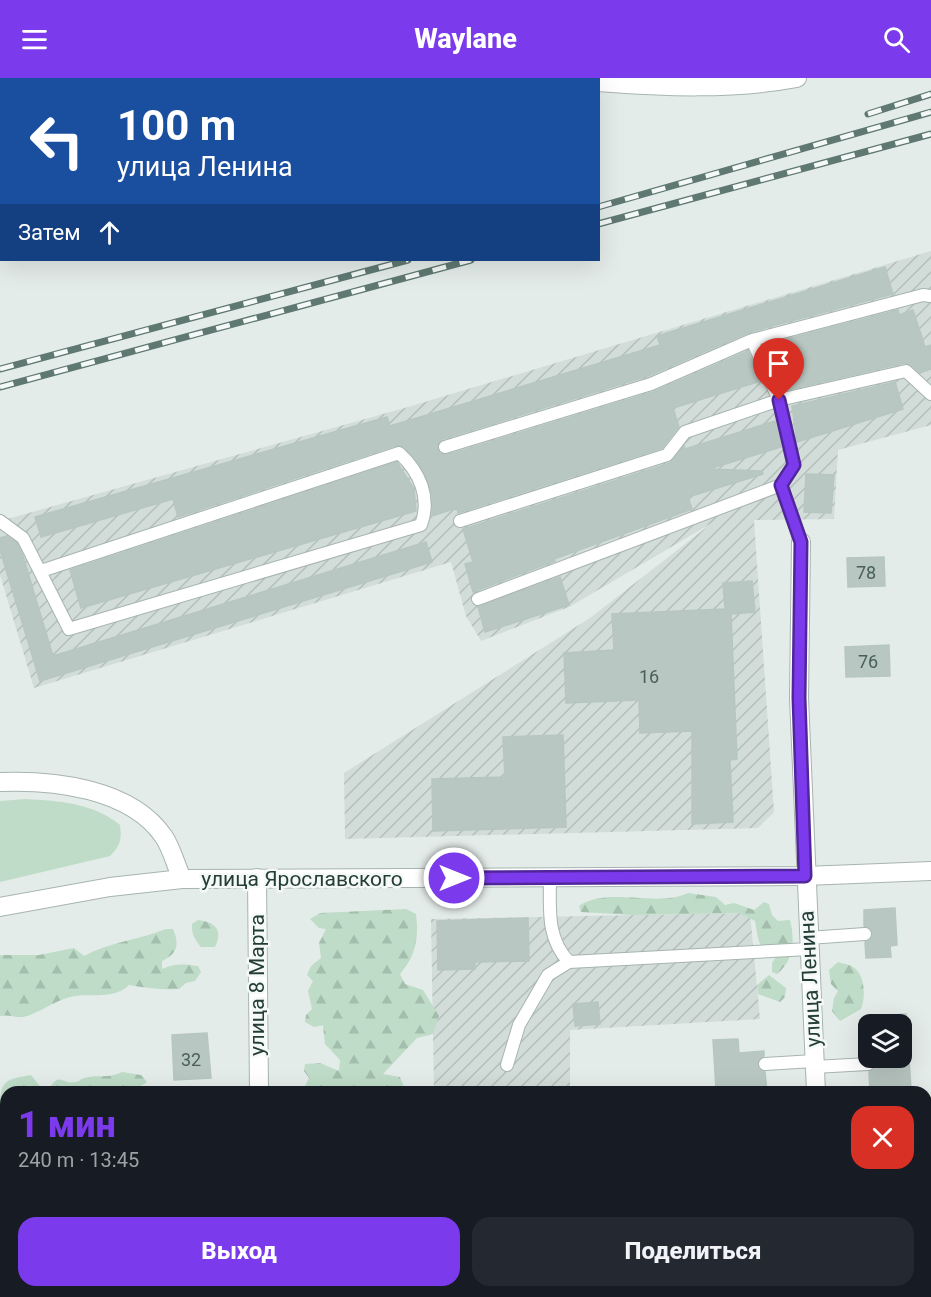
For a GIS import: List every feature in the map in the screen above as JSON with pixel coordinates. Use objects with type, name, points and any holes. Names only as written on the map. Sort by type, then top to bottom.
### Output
[{"type":"street","points":[[600,82],[684,86],[737,85],[797,78]]},
{"type":"street","name":"улица Ленина","points":[[801,542],[799,698],[816,1086]]},
{"type":"street","points":[[0,782],[54,782],[121,802],[145,819],[164,837],[182,879]]},
{"type":"street","name":"улица Ярославского","points":[[0,907],[110,887],[182,879],[805,876],[931,871]]},
{"type":"street","name":"улица 8 Марта","points":[[257,878],[259,1086]]},
{"type":"lane","points":[[445,447],[651,384],[752,340],[923,295],[931,296]]},
{"type":"lane","points":[[478,599],[781,485],[794,465],[779,400],[752,340]]},
{"type":"lane","points":[[460,521],[667,455],[685,432],[779,400],[906,371],[931,394]]},
{"type":"lane","points":[[0,521],[23,538],[69,629],[421,525],[427,509],[415,467],[399,453],[40,571]]},
{"type":"lane","points":[[781,485],[801,542]]},
{"type":"lane","points":[[550,877],[552,937],[558,950],[569,962]]},
{"type":"lane","points":[[507,1065],[519,1025],[549,975],[569,962],[808,943],[865,934]]},
{"type":"lane","points":[[765,1064],[858,1064]]},
{"type":"shaded area","points":[[931,251],[931,425],[838,450],[834,519],[754,520],[774,812],[758,828],[345,839],[344,773],[590,618],[712,523],[569,607],[481,641],[466,616],[451,562],[34,688],[0,575],[0,521],[408,407]]},
{"type":"shaded area","points":[[750,913],[760,1019],[570,1030],[570,1086],[434,1086],[431,919]]},
{"type":"green space","points":[[26,799],[76,804],[99,812],[120,825],[118,846],[110,856],[0,882],[0,801]]},
{"type":"green space","points":[[688,893],[716,897],[725,905],[734,903],[754,910],[764,902],[769,904],[772,915],[778,921],[790,920],[792,949],[783,968],[777,974],[772,972],[772,963],[776,957],[762,948],[755,921],[739,913],[633,915],[581,912],[579,906],[591,900],[604,898],[662,899]]},
{"type":"green space","points":[[406,909],[416,914],[415,946],[410,960],[400,974],[405,984],[423,990],[439,1016],[433,1034],[417,1038],[383,1074],[400,1077],[404,1086],[305,1086],[309,1078],[304,1071],[305,1064],[320,1063],[339,1071],[340,1060],[325,1044],[323,1025],[314,1027],[305,1022],[306,1015],[312,1009],[308,991],[313,981],[307,975],[311,966],[321,958],[319,943],[326,929],[319,928],[310,919],[320,913]]},
{"type":"green space","points":[[198,920],[216,928],[218,936],[215,947],[201,947],[197,942],[192,924]]},
{"type":"green space","points":[[173,929],[177,944],[174,952],[162,961],[162,969],[180,964],[198,966],[201,972],[195,981],[186,983],[179,989],[154,989],[129,985],[123,990],[108,995],[70,997],[23,1017],[0,1016],[0,955],[39,955],[74,948],[84,956],[103,947]]},
{"type":"green space","points":[[838,962],[850,965],[857,970],[864,992],[861,1009],[840,1021],[832,1011],[834,998],[838,991],[831,984],[829,970]]},
{"type":"green space","points":[[769,975],[786,988],[785,997],[780,1002],[758,994],[757,985]]},
{"type":"green space","points":[[122,1072],[141,1075],[147,1082],[139,1086],[51,1086],[58,1079],[76,1082],[89,1077]]},
{"type":"green space","points":[[31,1075],[40,1086],[3,1086],[16,1078]]},
{"type":"building","points":[[885,267],[893,294],[750,332],[648,376],[443,439],[437,446],[440,453],[447,455],[653,392],[748,351],[761,381],[673,408],[679,427],[662,448],[458,513],[457,508],[432,516],[432,495],[425,474],[412,455],[404,447],[397,445],[178,517],[173,499],[41,537],[35,517],[387,417],[390,426],[660,345],[657,336]]},
{"type":"building","points":[[898,310],[899,315],[913,310],[925,347],[931,345],[931,369],[920,373],[911,365],[904,363],[787,390],[782,375],[777,376],[764,345]]},
{"type":"building","points":[[895,382],[903,409],[797,442],[792,406]]},
{"type":"building","points":[[775,421],[781,447],[709,469],[762,471],[763,474],[688,497],[692,509],[554,559],[555,561],[473,592],[465,564],[473,562],[463,529],[670,463],[684,446],[685,449]]},
{"type":"building","points":[[397,462],[414,489],[416,511],[81,608],[70,570]]},
{"type":"building","points":[[806,474],[834,475],[831,513],[804,512]]},
{"type":"building","points":[[7,536],[17,543],[23,556],[53,656],[426,542],[432,562],[40,681],[0,550],[0,538]]},
{"type":"building","points":[[884,557],[885,586],[848,587],[847,558]]},
{"type":"building","points":[[560,577],[569,605],[485,632],[478,607]]},
{"type":"building","points":[[752,581],[755,612],[731,614],[737,759],[730,760],[733,822],[692,824],[692,731],[640,733],[639,700],[566,703],[564,653],[614,650],[612,614],[725,609],[723,583]]},
{"type":"building","points":[[889,645],[890,676],[846,677],[845,647]]},
{"type":"building","points":[[563,735],[566,827],[433,831],[432,779],[505,777],[503,737]]},
{"type":"building","points":[[895,908],[897,945],[890,946],[891,957],[866,958],[865,942],[870,940],[873,934],[871,929],[864,926],[864,910]]},
{"type":"building","points":[[528,918],[529,961],[475,962],[475,969],[438,970],[437,921]]},
{"type":"building","points":[[598,1002],[600,1024],[575,1026],[573,1004]]},
{"type":"building","points":[[207,1033],[211,1078],[174,1080],[172,1035]]},
{"type":"building","points":[[738,1039],[739,1053],[764,1051],[764,1056],[757,1064],[759,1069],[765,1072],[766,1086],[716,1086],[713,1040]]},
{"type":"building","points":[[872,1068],[910,1068],[911,1086],[870,1086],[869,1072]]},
{"type":"railway","points":[[868,114],[931,94]]},
{"type":"railway","points":[[600,206],[931,112]]},
{"type":"railway","points":[[600,223],[931,134]]},
{"type":"railway","points":[[0,369],[404,261]]},
{"type":"railway","points":[[0,387],[467,261]]},
{"type":"route","points":[[454,878],[805,876],[799,698],[801,542],[781,485],[794,465],[779,400]]}]
